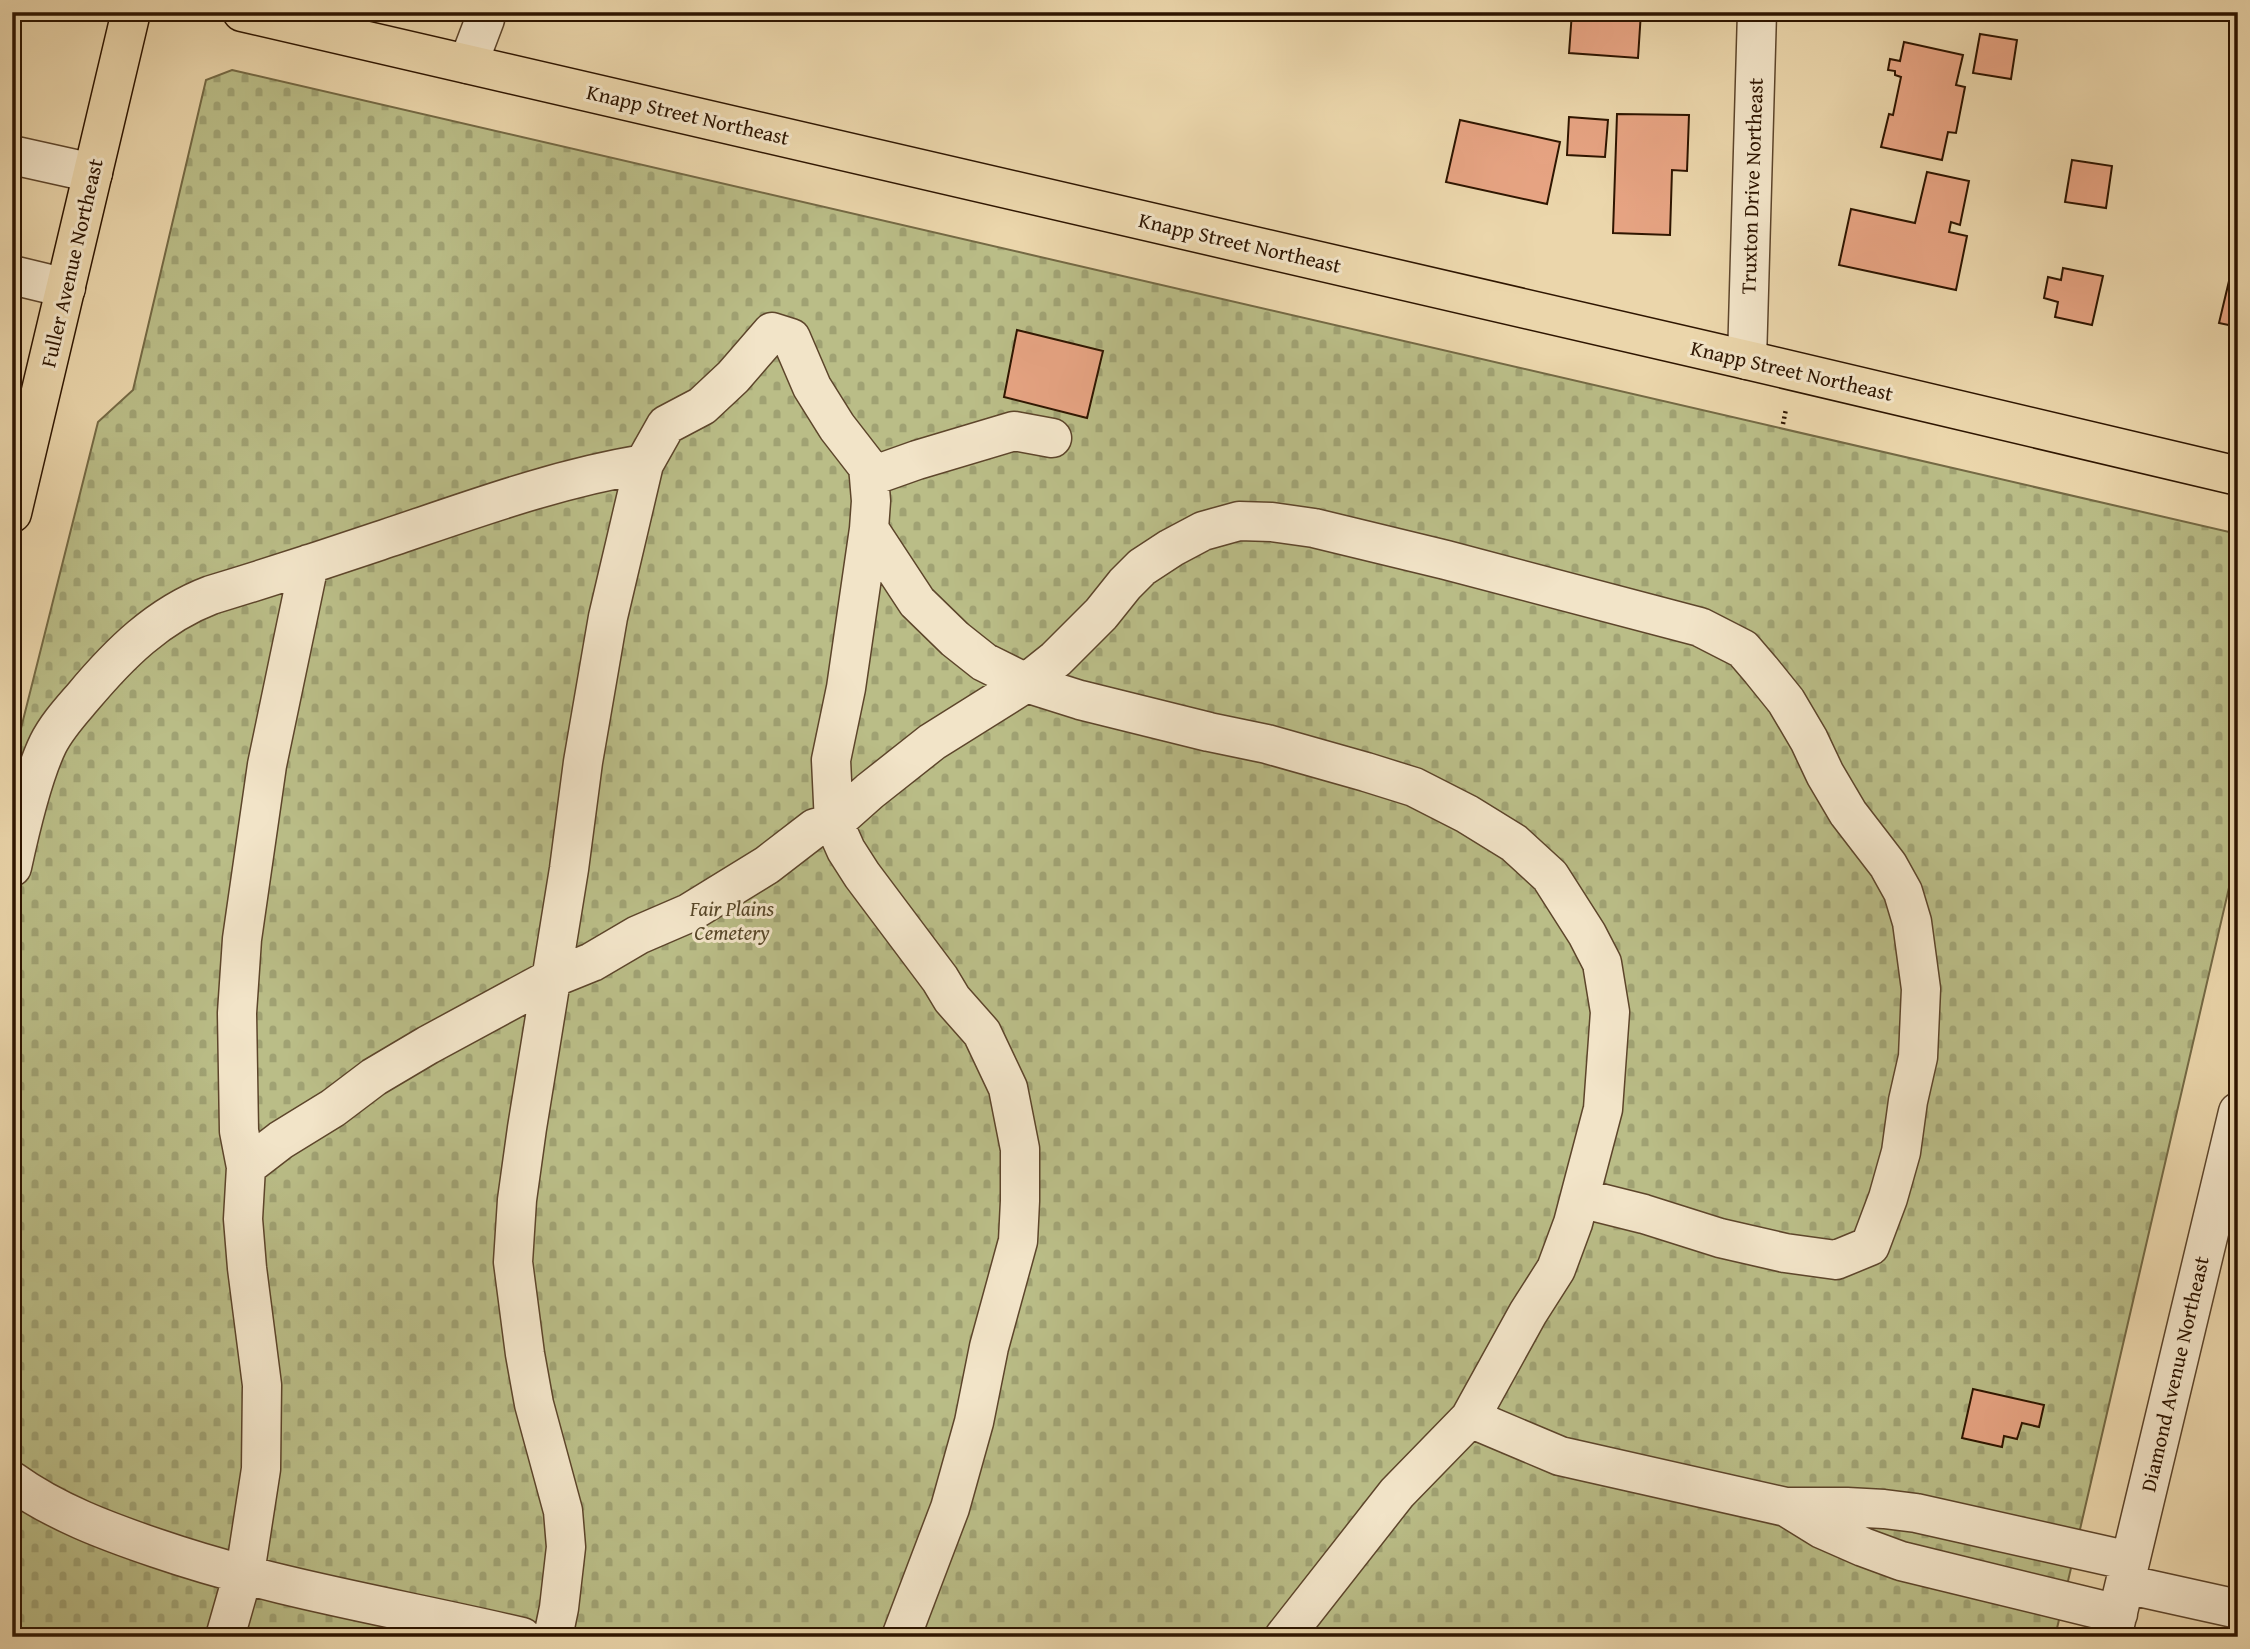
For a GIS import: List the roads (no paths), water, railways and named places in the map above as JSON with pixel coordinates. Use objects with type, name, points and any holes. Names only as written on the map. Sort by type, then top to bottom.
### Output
[{"type":"main road","name":"Fuller Avenue Northeast","points":[[13,506],[131,12]]},
{"type":"main road","name":"Knapp Street Northeast","points":[[242,12],[2238,476]]},
{"type":"street","points":[[468,64],[485,19],[483,12]]},
{"type":"street","name":"Truxton Drive Northeast","points":[[1747,360],[1757,12]]},
{"type":"street","points":[[12,155],[93,173]]},
{"type":"street","points":[[12,275],[66,288]]},
{"type":"street","points":[[553,1637],[566,1547],[563,1511],[534,1404],[524,1354],[513,1262],[517,1200],[569,869],[579,786],[608,617],[644,464],[666,425],[702,406],[733,377],[772,332],[791,338],[812,387],[867,467],[869,477],[869,529],[846,688],[831,760],[834,823],[846,850],[862,875],[952,999],[982,1033],[1008,1088],[1020,1149],[1018,1241],[989,1347],[974,1422],[950,1508],[901,1637]]},
{"type":"street","points":[[869,477],[1014,431],[1052,438]]},
{"type":"street","points":[[12,867],[48,744],[73,709],[123,651],[146,632],[192,603],[447,516],[543,488],[644,464]]},
{"type":"street","points":[[246,1167],[374,1077],[550,979],[592,962],[638,935],[689,913],[767,865],[815,828],[834,823],[932,742],[1026,683],[1056,659],[1101,614],[1142,567],[1203,531],[1239,521],[1314,528],[1538,583],[1700,627],[1743,649],[1786,701],[1848,813],[1888,865],[1903,892],[1912,922],[1922,989],[1918,1057],[1901,1152],[1870,1246],[1836,1260],[1785,1253],[1720,1238],[1644,1214],[1580,1198]]},
{"type":"street","points":[[869,529],[917,602],[955,639],[985,662],[1026,683],[1080,700],[1267,744],[1414,787],[1467,814],[1514,843],[1550,876],[1602,963],[1610,1012],[1603,1109],[1580,1198],[1556,1269],[1528,1313],[1470,1418],[1397,1493],[1284,1637]]},
{"type":"street","points":[[225,1637],[247,1560],[261,1469],[262,1385],[243,1219],[246,1167],[239,1131],[237,1048],[242,939],[267,765],[309,564]]},
{"type":"street","name":"Diamond Avenue Northeast","points":[[2121,1599],[2238,1112]]},
{"type":"street","points":[[1470,1418],[1560,1456],[1786,1507],[1847,1507],[1916,1513],[2121,1599]]},
{"type":"street","points":[[12,1481],[69,1515],[131,1540],[242,1576],[522,1637]]},
{"type":"street","points":[[1786,1507],[1822,1529],[1901,1561],[2121,1599],[2238,1609]]},
{"type":"park label","name":"Fair Plains Cemetery","points":[[732,921]]}]
